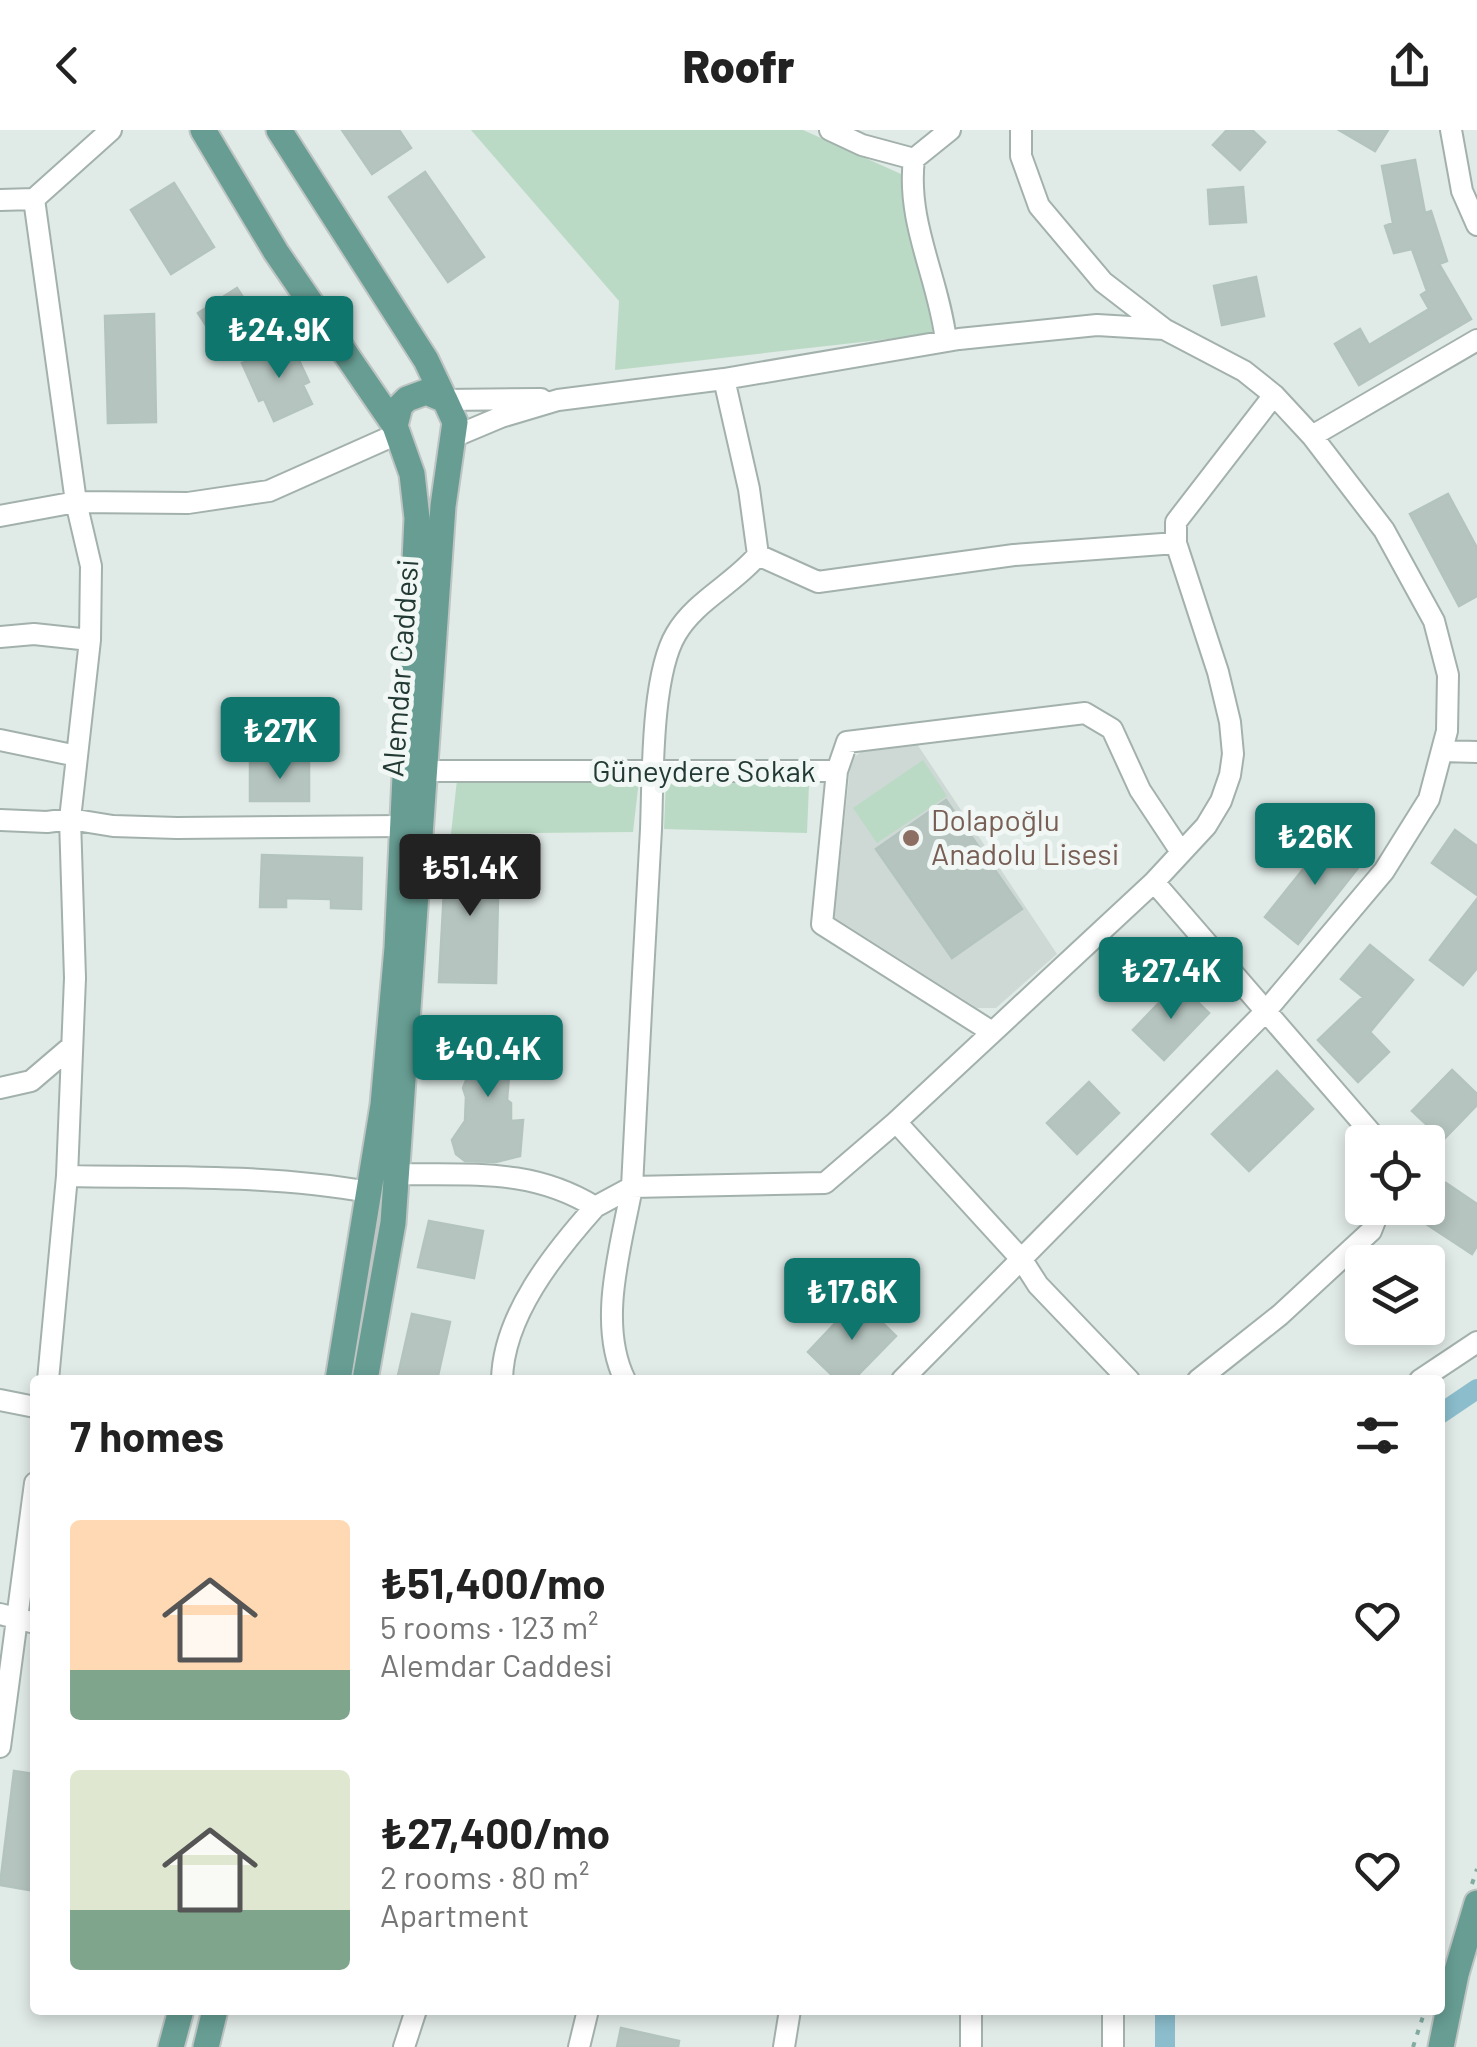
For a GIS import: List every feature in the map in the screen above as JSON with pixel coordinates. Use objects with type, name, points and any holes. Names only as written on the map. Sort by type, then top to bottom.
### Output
[{"type":"main road","name":"Alemdar Caddesi","points":[[202,130],[276,252],[398,433],[412,474],[417,518],[403,826],[383,1105],[339,1375]]},
{"type":"main road","points":[[279,130],[410,333],[445,400],[455,422],[451,438],[436,450],[408,447],[398,433],[400,406],[406,398],[426,392],[445,400]]},
{"type":"main road","name":"Alemdar Caddesi","points":[[366,1375],[393,1223],[451,438]]},
{"type":"main road","points":[[1442,2047],[1456,1974],[1477,1904]]},
{"type":"main road","points":[[171,2047],[180,2015]]},
{"type":"main road","points":[[206,2047],[214,2015]]},
{"type":"street","points":[[0,200],[34,199],[111,130]]},
{"type":"street","points":[[830,130],[862,145],[914,159]]},
{"type":"street","points":[[946,341],[942,304],[915,222],[911,184],[914,159],[950,130]]},
{"type":"street","points":[[907,1375],[1265,1012],[1384,870],[1429,799],[1447,731],[1448,675],[1434,622],[1384,530],[1312,436],[1274,395],[1244,372],[1164,329],[1104,282],[1039,206],[1022,156],[1021,130]]},
{"type":"street","points":[[1452,130],[1462,191],[1477,225]]},
{"type":"street","points":[[34,199],[76,502],[91,566],[90,640],[70,819],[75,978],[67,1176],[48,1375]]},
{"type":"street","points":[[445,400],[558,400],[724,379],[946,341],[1097,325],[1164,329]]},
{"type":"street","points":[[1312,436],[1477,340]]},
{"type":"street","points":[[624,1375],[614,1348],[614,1288],[632,1187],[662,675],[676,634],[701,605],[744,572],[758,554],[749,489],[724,379]]},
{"type":"street","points":[[502,1375],[519,1314],[567,1238],[595,1207],[632,1187],[825,1183],[1154,882],[1206,826],[1221,801],[1233,754],[1230,722],[1176,543],[1176,522],[1274,395]]},
{"type":"street","points":[[451,438],[501,417],[558,400]]},
{"type":"street","points":[[0,516],[76,502],[188,502],[269,491],[398,433]]},
{"type":"street","points":[[758,554],[818,582],[1014,555],[1176,543]]},
{"type":"street","points":[[0,636],[34,634],[90,640]]},
{"type":"street","name":"Güneydere Sokak","points":[[427,772],[837,772],[847,742],[1085,713],[1112,729],[1140,790],[1181,852]]},
{"type":"street","points":[[0,740],[77,756]]},
{"type":"street","points":[[1442,751],[1477,752]]},
{"type":"street","points":[[837,772],[822,924],[992,1032]]},
{"type":"street","points":[[0,820],[70,819],[113,826],[177,828],[403,826]]},
{"type":"street","points":[[1154,882],[1364,1125]]},
{"type":"street","points":[[0,1088],[30,1081],[72,1046]]},
{"type":"street","points":[[896,1122],[1022,1260],[1038,1285],[1125,1375]]},
{"type":"street","points":[[397,1174],[516,1177],[565,1188],[595,1207]]},
{"type":"street","points":[[67,1176],[267,1180],[369,1192]]},
{"type":"street","points":[[1204,1375],[1280,1315],[1373,1225]]},
{"type":"street","points":[[1428,1375],[1477,1342]]},
{"type":"street","points":[[0,1400],[30,1406]]},
{"type":"street","points":[[0,1747],[30,1521]]},
{"type":"street","points":[[404,2047],[414,2015]]},
{"type":"street","points":[[579,2047],[587,2015]]},
{"type":"street","points":[[784,2047],[789,2015]]},
{"type":"street","points":[[971,2015],[971,2047]]},
{"type":"street","points":[[1113,2015],[1113,2047]]},
{"type":"path","points":[[1413,2047],[1423,2015]]},
{"type":"shaded area","name":"Dolapoğlu Anadolu Lisesi","points":[[917,744],[1057,954],[996,1008],[977,1008],[834,917],[851,759],[861,752]]},
{"type":"green space","points":[[471,130],[803,130],[901,174],[933,334],[615,370],[619,301]]},
{"type":"green space","points":[[923,760],[947,796],[877,843],[853,808]]},
{"type":"green space","points":[[457,780],[639,780],[633,832],[451,834]]},
{"type":"green space","points":[[666,780],[809,784],[807,833],[664,829]]},
{"type":"building","points":[[342,130],[399,130],[411,148],[372,174]]},
{"type":"building","points":[[1227,130],[1252,130],[1265,142],[1240,170],[1213,145]]},
{"type":"building","points":[[1339,130],[1388,130],[1375,151]]},
{"type":"building","points":[[1415,160],[1425,213],[1431,211],[1447,261],[1439,264],[1471,319],[1359,385],[1335,344],[1360,329],[1369,345],[1429,309],[1421,295],[1427,291],[1412,249],[1394,253],[1385,226],[1393,223],[1382,166]]},
{"type":"building","points":[[425,172],[484,257],[448,282],[389,197]]},
{"type":"building","points":[[174,183],[214,247],[171,274],[131,210]]},
{"type":"building","points":[[1243,187],[1246,222],[1210,224],[1208,190]]},
{"type":"building","points":[[1256,277],[1264,316],[1222,325],[1214,286]]},
{"type":"building","points":[[237,288],[256,317],[217,342],[198,313]]},
{"type":"building","points":[[154,314],[156,422],[108,423],[105,316]]},
{"type":"building","points":[[290,341],[309,382],[303,385],[312,404],[274,421],[264,399],[259,401],[242,363]]},
{"type":"building","points":[[1448,494],[1477,548],[1477,596],[1459,606],[1410,514]]},
{"type":"building","points":[[250,763],[309,763],[309,801],[250,801]]},
{"type":"building","points":[[946,800],[1022,909],[952,958],[876,849]]},
{"type":"building","points":[[1455,830],[1477,846],[1477,895],[1432,863]]},
{"type":"building","points":[[1332,833],[1365,859],[1298,944],[1265,917]]},
{"type":"building","points":[[446,854],[499,855],[496,983],[439,982]]},
{"type":"building","points":[[262,855],[362,858],[361,909],[331,908],[331,899],[286,898],[286,907],[260,907]]},
{"type":"building","points":[[1477,899],[1477,968],[1463,985],[1430,960]]},
{"type":"building","points":[[1370,945],[1413,980],[1370,1032],[1389,1052],[1358,1082],[1318,1040],[1363,997],[1341,979]]},
{"type":"building","points":[[1178,983],[1209,1013],[1164,1060],[1133,1030]]},
{"type":"building","points":[[473,1026],[504,1027],[504,1038],[512,1040],[507,1100],[511,1103],[511,1121],[523,1120],[520,1156],[496,1162],[465,1161],[456,1154],[452,1140],[465,1121],[466,1036]]},
{"type":"building","points":[[1452,1070],[1477,1094],[1477,1105],[1445,1138],[1445,1125],[1427,1125],[1412,1111]]},
{"type":"building","points":[[1277,1071],[1313,1109],[1249,1171],[1212,1134]]},
{"type":"building","points":[[1089,1082],[1119,1113],[1077,1154],[1047,1123]]},
{"type":"building","points":[[1445,1184],[1477,1204],[1477,1246],[1472,1254],[1428,1225],[1445,1225]]},
{"type":"building","points":[[429,1221],[483,1231],[474,1278],[418,1267]]},
{"type":"building","points":[[858,1299],[896,1336],[858,1375],[832,1375],[808,1352]]},
{"type":"building","points":[[412,1314],[450,1322],[438,1375],[398,1375]]},
{"type":"building","points":[[14,1771],[30,1773],[30,1890],[0,1885]]},
{"type":"building","points":[[621,2028],[679,2041],[678,2047],[617,2047]]},
{"type":"waterway","points":[[1445,1411],[1477,1389]]},
{"type":"waterway","points":[[1165,2015],[1165,2047]]},
{"type":"place","name":"Dolapoğlu Anadolu Lisesi","points":[[911,838]]}]
